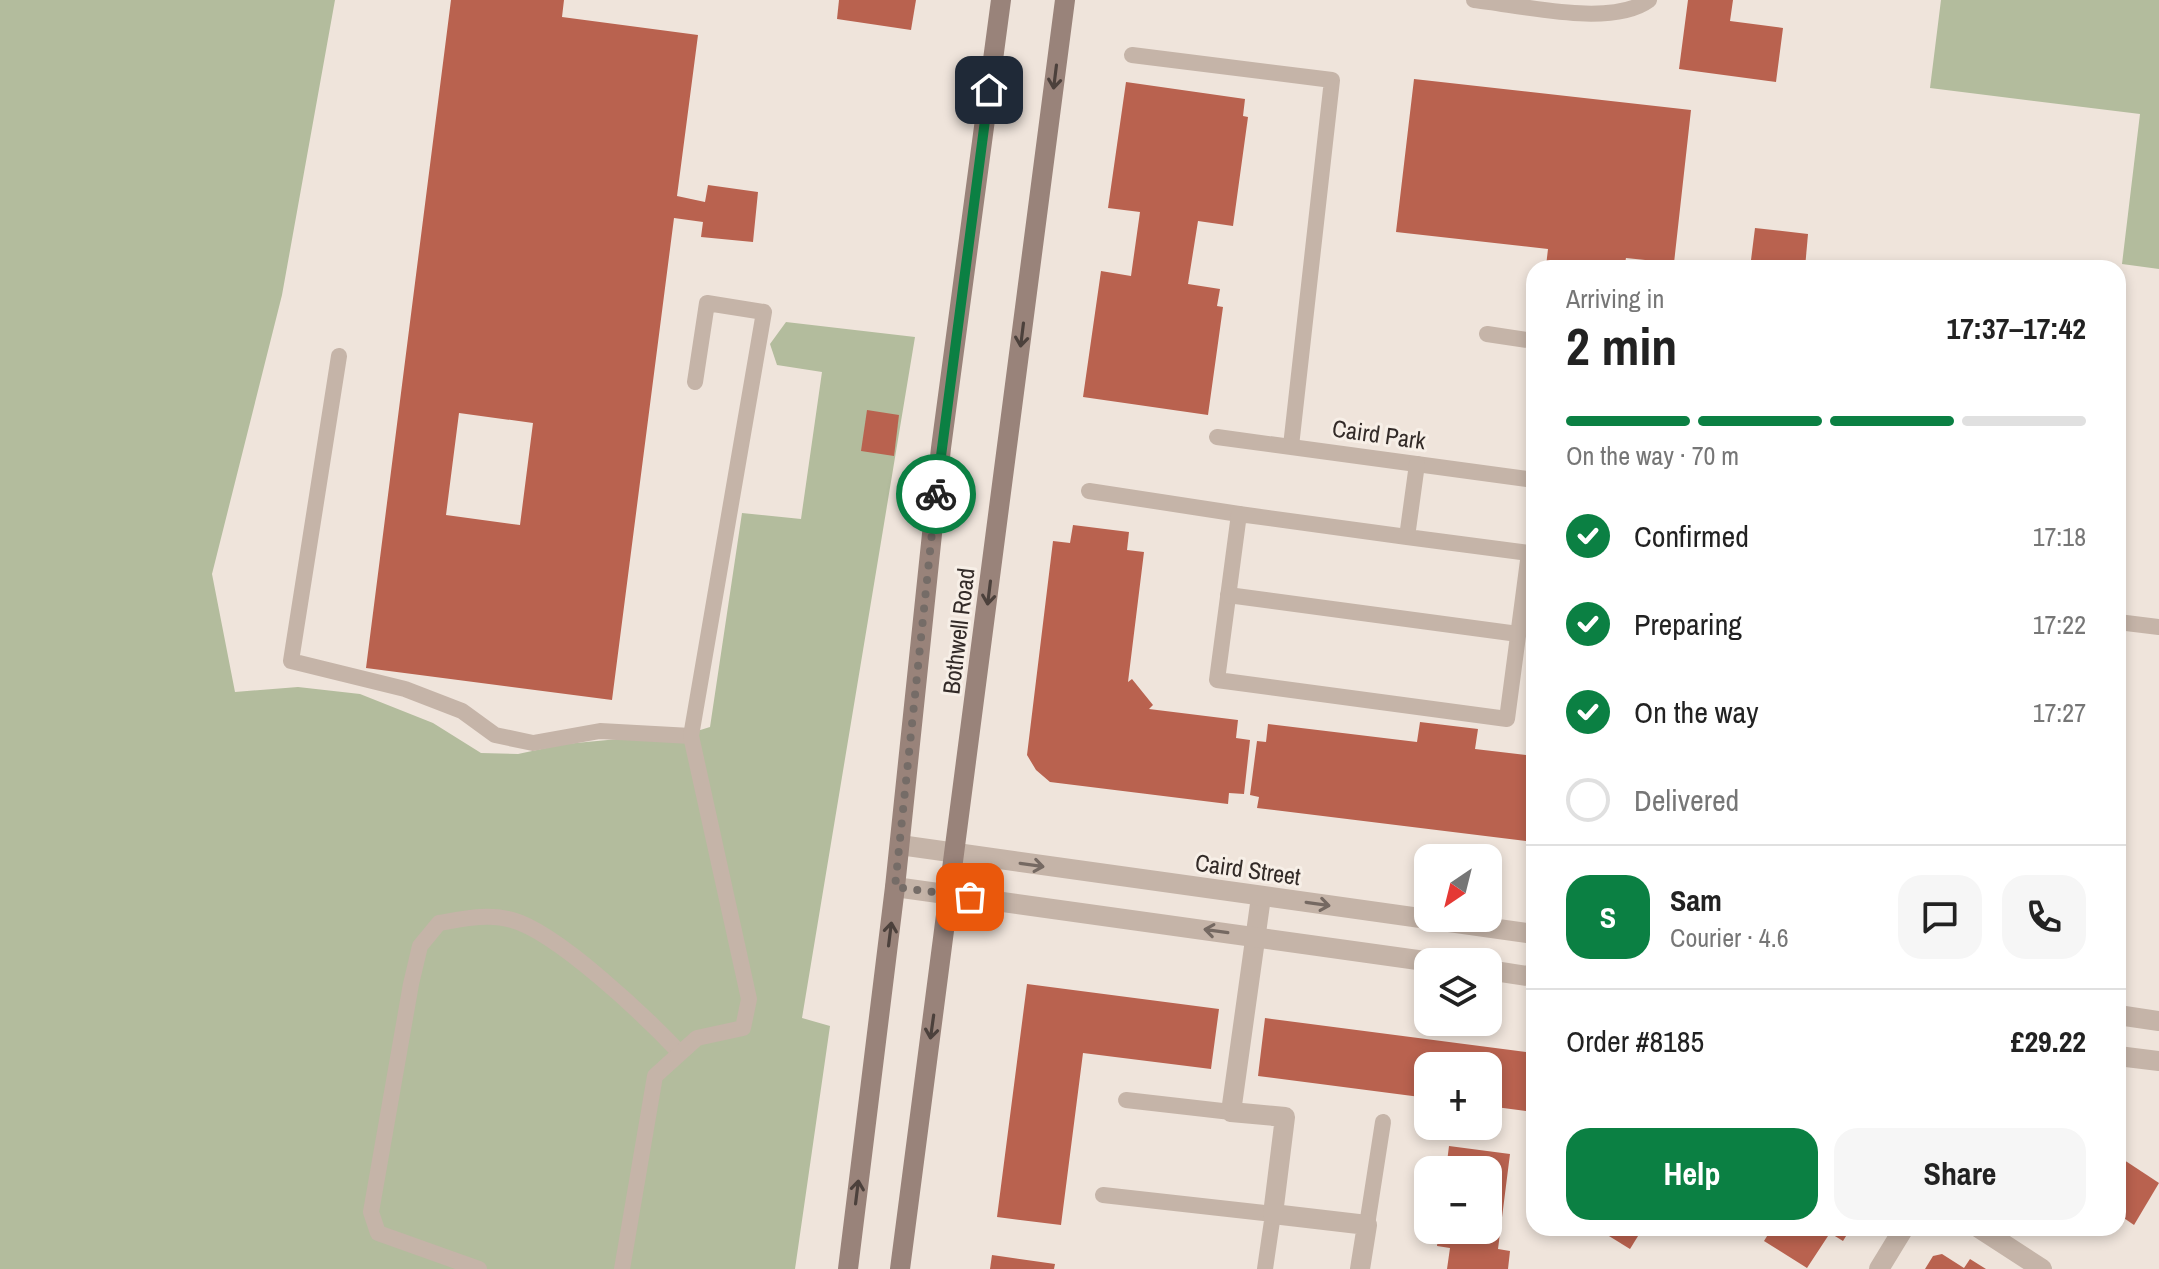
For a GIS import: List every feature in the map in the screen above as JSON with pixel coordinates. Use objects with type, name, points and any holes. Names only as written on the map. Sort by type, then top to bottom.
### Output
[{"type":"main road","name":"Bothwell Road","points":[[848,1269],[900,845],[941,448],[1001,0]]},
{"type":"main road","name":"Bothwell Road","points":[[900,1269],[1065,0]]},
{"type":"street","name":"Caird Street","points":[[900,845],[1526,933]]},
{"type":"street","points":[[895,887],[1414,959]]},
{"type":"street","points":[[1261,897],[1231,1112],[1285,1117],[1273,1214],[1367,1225],[1360,1269]]},
{"type":"street","points":[[1502,972],[1526,976]]},
{"type":"street","points":[[2126,1016],[2159,1021]]},
{"type":"street","points":[[2126,1057],[2159,1061]]},
{"type":"street","points":[[1879,1269],[1899,1236]]},
{"type":"street","points":[[1991,1236],[2042,1269]]},
{"type":"lane","points":[[1474,0],[1602,14],[1628,12],[1649,0]]},
{"type":"lane","points":[[1132,55],[1332,80],[1291,446]]},
{"type":"lane","points":[[622,1269],[655,1076],[697,1038],[743,1028],[749,999],[691,736],[764,312],[707,303],[695,382]]},
{"type":"lane","points":[[1487,334],[1526,340]]},
{"type":"lane","points":[[339,356],[291,661],[405,689],[462,711],[495,735],[533,743],[600,731],[691,736]]},
{"type":"lane","name":"Caird Park","points":[[1217,437],[1526,479]]},
{"type":"lane","points":[[1407,537],[1417,464]]},
{"type":"lane","points":[[1089,491],[1526,553]]},
{"type":"lane","points":[[1239,514],[1217,680],[1507,719],[1526,575]]},
{"type":"lane","points":[[1228,595],[1518,634]]},
{"type":"lane","points":[[2126,623],[2159,627]]},
{"type":"lane","points":[[479,1269],[378,1233],[371,1212],[411,984],[420,946],[439,923],[482,915],[534,927],[648,1020],[680,1053]]},
{"type":"lane","points":[[1126,1100],[1231,1112]]},
{"type":"lane","points":[[1367,1225],[1383,1122]]},
{"type":"lane","points":[[1103,1195],[1273,1214],[1265,1269]]},
{"type":"green space","points":[[0,0],[335,0],[282,295],[212,574],[235,692],[298,687],[360,694],[433,723],[481,753],[518,754],[565,744],[629,738],[668,740],[710,727],[742,513],[801,519],[822,372],[777,365],[770,344],[786,322],[915,337],[802,1018],[830,1026],[795,1269],[0,1269]]},
{"type":"green space","points":[[1941,0],[2159,0],[2159,269],[2126,265],[2126,260],[2122,260],[2140,114],[1930,88]]},
{"type":"building","points":[[451,0],[564,0],[562,17],[698,35],[677,196],[705,202],[708,185],[758,192],[753,242],[701,237],[703,222],[674,218],[612,700],[366,668]],"holes":[[[459,413],[533,423],[520,525],[446,515]]]},
{"type":"building","points":[[839,0],[916,0],[911,30],[837,19]]},
{"type":"building","points":[[1688,0],[1733,0],[1730,21],[1783,28],[1776,82],[1679,69]]},
{"type":"building","points":[[1414,79],[1691,110],[1674,260],[1547,260],[1548,249],[1396,232]]},
{"type":"building","points":[[1126,82],[1245,99],[1243,116],[1248,117],[1233,226],[1198,221],[1188,284],[1220,289],[1217,306],[1223,307],[1208,415],[1083,397],[1101,271],[1131,276],[1140,212],[1108,208]]},
{"type":"building","points":[[1755,228],[1808,234],[1806,260],[1751,260]]},
{"type":"building","points":[[867,410],[899,415],[894,456],[861,451]]},
{"type":"building","points":[[1073,525],[1129,532],[1127,550],[1144,552],[1128,682],[1132,679],[1153,705],[1149,709],[1238,720],[1236,738],[1250,740],[1244,794],[1229,793],[1228,804],[1050,782],[1036,770],[1027,755],[1053,541],[1070,543]]},
{"type":"building","points":[[1420,722],[1478,729],[1475,749],[1526,755],[1526,841],[1257,808],[1259,797],[1250,795],[1257,741],[1266,742],[1268,724],[1417,742]]},
{"type":"building","points":[[1027,984],[1219,1009],[1211,1069],[1083,1053],[1061,1225],[997,1217]]},
{"type":"building","points":[[1265,1018],[1526,1052],[1526,1111],[1502,1108],[1502,1052],[1414,1052],[1414,1096],[1258,1076]]},
{"type":"building","points":[[1449,1146],[1510,1154],[1502,1217],[1502,1156],[1448,1156]]},
{"type":"building","points":[[2126,1161],[2159,1183],[2134,1225],[2126,1220]]},
{"type":"building","points":[[1609,1236],[1638,1236],[1630,1249]]},
{"type":"building","points":[[1767,1236],[1828,1236],[1807,1268],[1764,1241]]},
{"type":"building","points":[[1499,1244],[1498,1249],[1510,1251],[1508,1269],[1447,1269],[1450,1248],[1437,1246]]},
{"type":"building","points":[[1942,1254],[1964,1268],[1970,1259],[1986,1269],[1925,1269],[1933,1256]]},
{"type":"building","points":[[992,1255],[1055,1264],[1054,1269],[990,1269]]},
{"type":"way so far","points":[[936,494],[895,887],[970,897]]},
{"type":"route","points":[[936,494],[989,90]]}]
